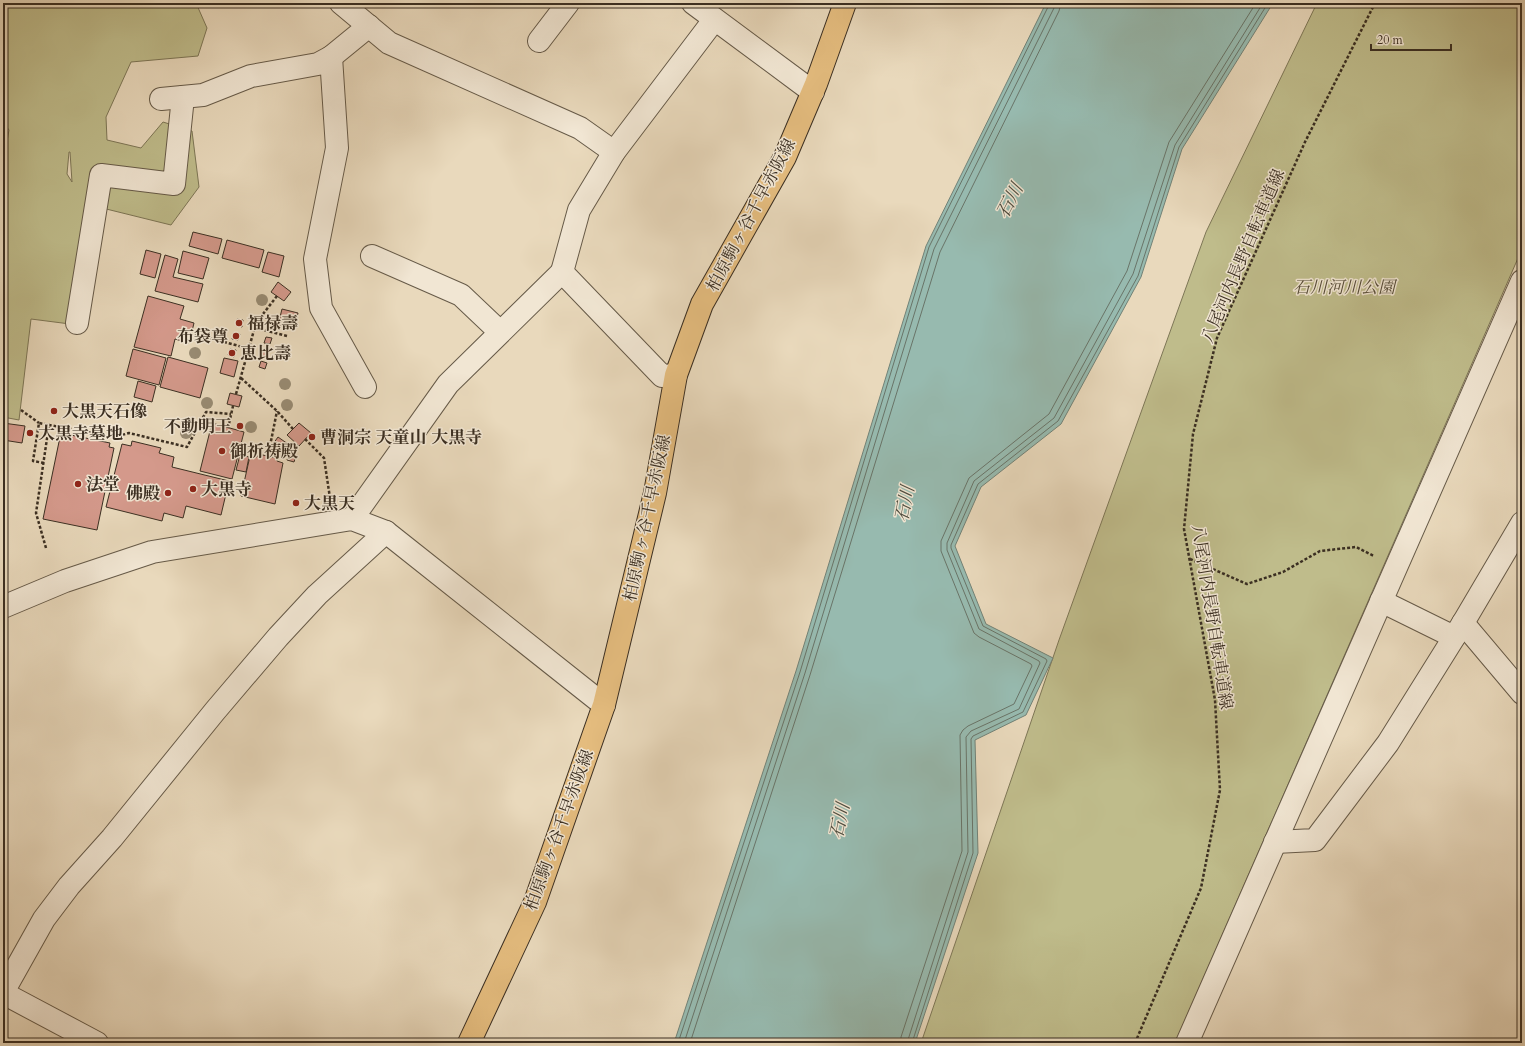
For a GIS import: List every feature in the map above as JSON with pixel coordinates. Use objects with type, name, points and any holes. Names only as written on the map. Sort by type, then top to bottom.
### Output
[{"type":"main road","name":"柏原駒ヶ谷千早赤阪線","points":[[469,1043],[535,902],[604,705],[655,493],[676,375],[702,304],[785,157],[813,92],[845,3]]},
{"type":"street","points":[[341,3],[389,43],[580,128],[614,152]]},
{"type":"street","points":[[539,40],[568,3]]},
{"type":"street","points":[[693,3],[813,92]]},
{"type":"street","points":[[352,519],[448,384],[562,272],[579,210],[614,152],[714,20]]},
{"type":"street","points":[[161,99],[203,95],[251,76],[318,64],[331,57],[368,26]]},
{"type":"street","points":[[331,57],[337,148],[316,258],[321,308],[365,387]]},
{"type":"street","points":[[77,324],[101,176],[174,184],[183,97]]},
{"type":"street","points":[[372,256],[461,295],[500,332]]},
{"type":"street","points":[[562,272],[662,376],[676,375]]},
{"type":"street","points":[[1187,1043],[1522,281]]},
{"type":"street","points":[[3,607],[65,581],[152,552],[352,519],[386,532],[604,705]]},
{"type":"street","points":[[1275,842],[1315,840],[1388,743],[1522,523]]},
{"type":"street","points":[[97,1043],[3,992],[44,919],[69,886],[112,838],[278,637],[317,595],[386,532]]},
{"type":"street","points":[[1381,601],[1458,630],[1522,693]]},
{"type":"path","name":"八尾河内長野自転車道線","points":[[1135,1043],[1200,888],[1220,790],[1215,700],[1184,529],[1193,434],[1217,338],[1306,142],[1375,3]]},
{"type":"path","points":[[236,394],[250,349],[256,323],[277,296]]},
{"type":"path","points":[[255,328],[287,336]]},
{"type":"path","points":[[195,334],[250,349]]},
{"type":"path","points":[[241,378],[293,429]]},
{"type":"path","points":[[228,428],[233,406]]},
{"type":"path","points":[[21,410],[39,423],[115,437],[129,432],[187,447],[206,412],[231,414]]},
{"type":"path","points":[[268,456],[277,412]]},
{"type":"path","points":[[39,423],[32,461],[44,463]]},
{"type":"path","points":[[46,548],[36,513],[49,425]]},
{"type":"path","points":[[305,439],[324,458],[330,500]]},
{"type":"path","points":[[1190,559],[1247,584],[1284,572],[1320,551],[1356,547],[1396,567]]},
{"type":"green space","points":[[3,3],[196,3],[207,28],[198,56],[131,62],[106,117],[107,140],[141,148],[163,122],[192,131],[199,187],[171,225],[86,204],[70,324],[31,319],[19,420],[3,417],[3,165],[9,130],[3,122]],"holes":[[[70,152],[72,182],[67,174]]]},
{"type":"green space","name":"石川河川公園","points":[[1317,3],[1522,3],[1522,249],[1175,1043],[921,1043],[1059,640],[1206,232]]},
{"type":"water","name":"石川","points":[[1046,3],[1273,3],[1182,149],[1141,277],[1061,424],[981,487],[955,546],[986,624],[1053,658],[1026,715],[975,740],[978,853],[915,1043],[674,1043],[796,671],[926,246]]},
{"type":"building","points":[[193,232],[222,239],[218,254],[189,246]]},
{"type":"building","points":[[227,240],[264,250],[259,268],[222,258]]},
{"type":"building","points":[[146,250],[161,254],[155,278],[140,274]]},
{"type":"building","points":[[183,251],[209,258],[203,279],[178,273]]},
{"type":"building","points":[[268,252],[284,256],[279,277],[262,272]]},
{"type":"building","points":[[165,255],[178,259],[173,277],[203,284],[198,302],[155,291]]},
{"type":"building","points":[[278,282],[291,292],[284,301],[271,292]]},
{"type":"building","points":[[148,296],[184,306],[180,319],[194,323],[189,343],[175,339],[171,356],[134,347]]},
{"type":"building","points":[[282,309],[298,313],[294,329],[278,325]]},
{"type":"building","points":[[237,319],[243,320],[242,327],[236,325]]},
{"type":"building","points":[[234,333],[240,334],[238,340],[232,339]]},
{"type":"building","points":[[266,337],[272,338],[270,344],[264,343]]},
{"type":"building","points":[[133,349],[166,358],[159,385],[126,376]]},
{"type":"building","points":[[230,349],[236,350],[234,357],[228,355]]},
{"type":"building","points":[[263,349],[269,351],[268,357],[261,356]]},
{"type":"building","points":[[168,357],[208,368],[200,398],[160,387]]},
{"type":"building","points":[[224,358],[238,361],[234,377],[220,373]]},
{"type":"building","points":[[261,361],[267,363],[265,369],[259,367]]},
{"type":"building","points":[[138,381],[156,386],[152,402],[134,397]]},
{"type":"building","points":[[230,393],[242,396],[239,407],[227,404]]},
{"type":"building","points":[[3,423],[25,426],[22,443],[3,440]]},
{"type":"building","name":"御祈祷殿","points":[[212,423],[244,432],[232,479],[200,471]]},
{"type":"building","points":[[299,423],[311,433],[299,446],[287,435]]},
{"type":"building","name":"法堂","points":[[66,434],[110,443],[109,447],[114,448],[97,530],[43,519],[60,437],[65,439]]},
{"type":"building","points":[[278,437],[288,444],[283,452],[273,444]]},
{"type":"building","name":"佛殿","points":[[132,441],[161,448],[159,453],[174,457],[172,467],[229,481],[221,515],[186,506],[183,518],[164,513],[162,521],[106,507],[122,444],[131,446]]},
{"type":"building","points":[[258,454],[277,458],[277,461],[283,463],[275,504],[241,496],[250,456],[257,457]]},
{"type":"building","points":[[289,454],[296,456],[294,462],[287,460]]},
{"type":"building","points":[[240,455],[249,457],[246,472],[236,470]]},
{"type":"place","name":"福禄壽","points":[[239,323]]},
{"type":"place","name":"布袋尊","points":[[236,336]]},
{"type":"place","name":"恵比壽","points":[[232,353]]},
{"type":"place","name":"大黒天石像","points":[[54,411]]},
{"type":"place","name":"不動明王","points":[[240,426]]},
{"type":"place","name":"大黒寺墓地","points":[[30,433]]},
{"type":"place","name":"曹洞宗 天童山 大黒寺","points":[[312,437]]},
{"type":"place","name":"御祈祷殿","points":[[222,451]]},
{"type":"place","name":"法堂","points":[[78,484]]},
{"type":"place","name":"大黒寺","points":[[193,489]]},
{"type":"place","name":"佛殿","points":[[168,493]]},
{"type":"place","name":"大黒天","points":[[296,503]]}]
